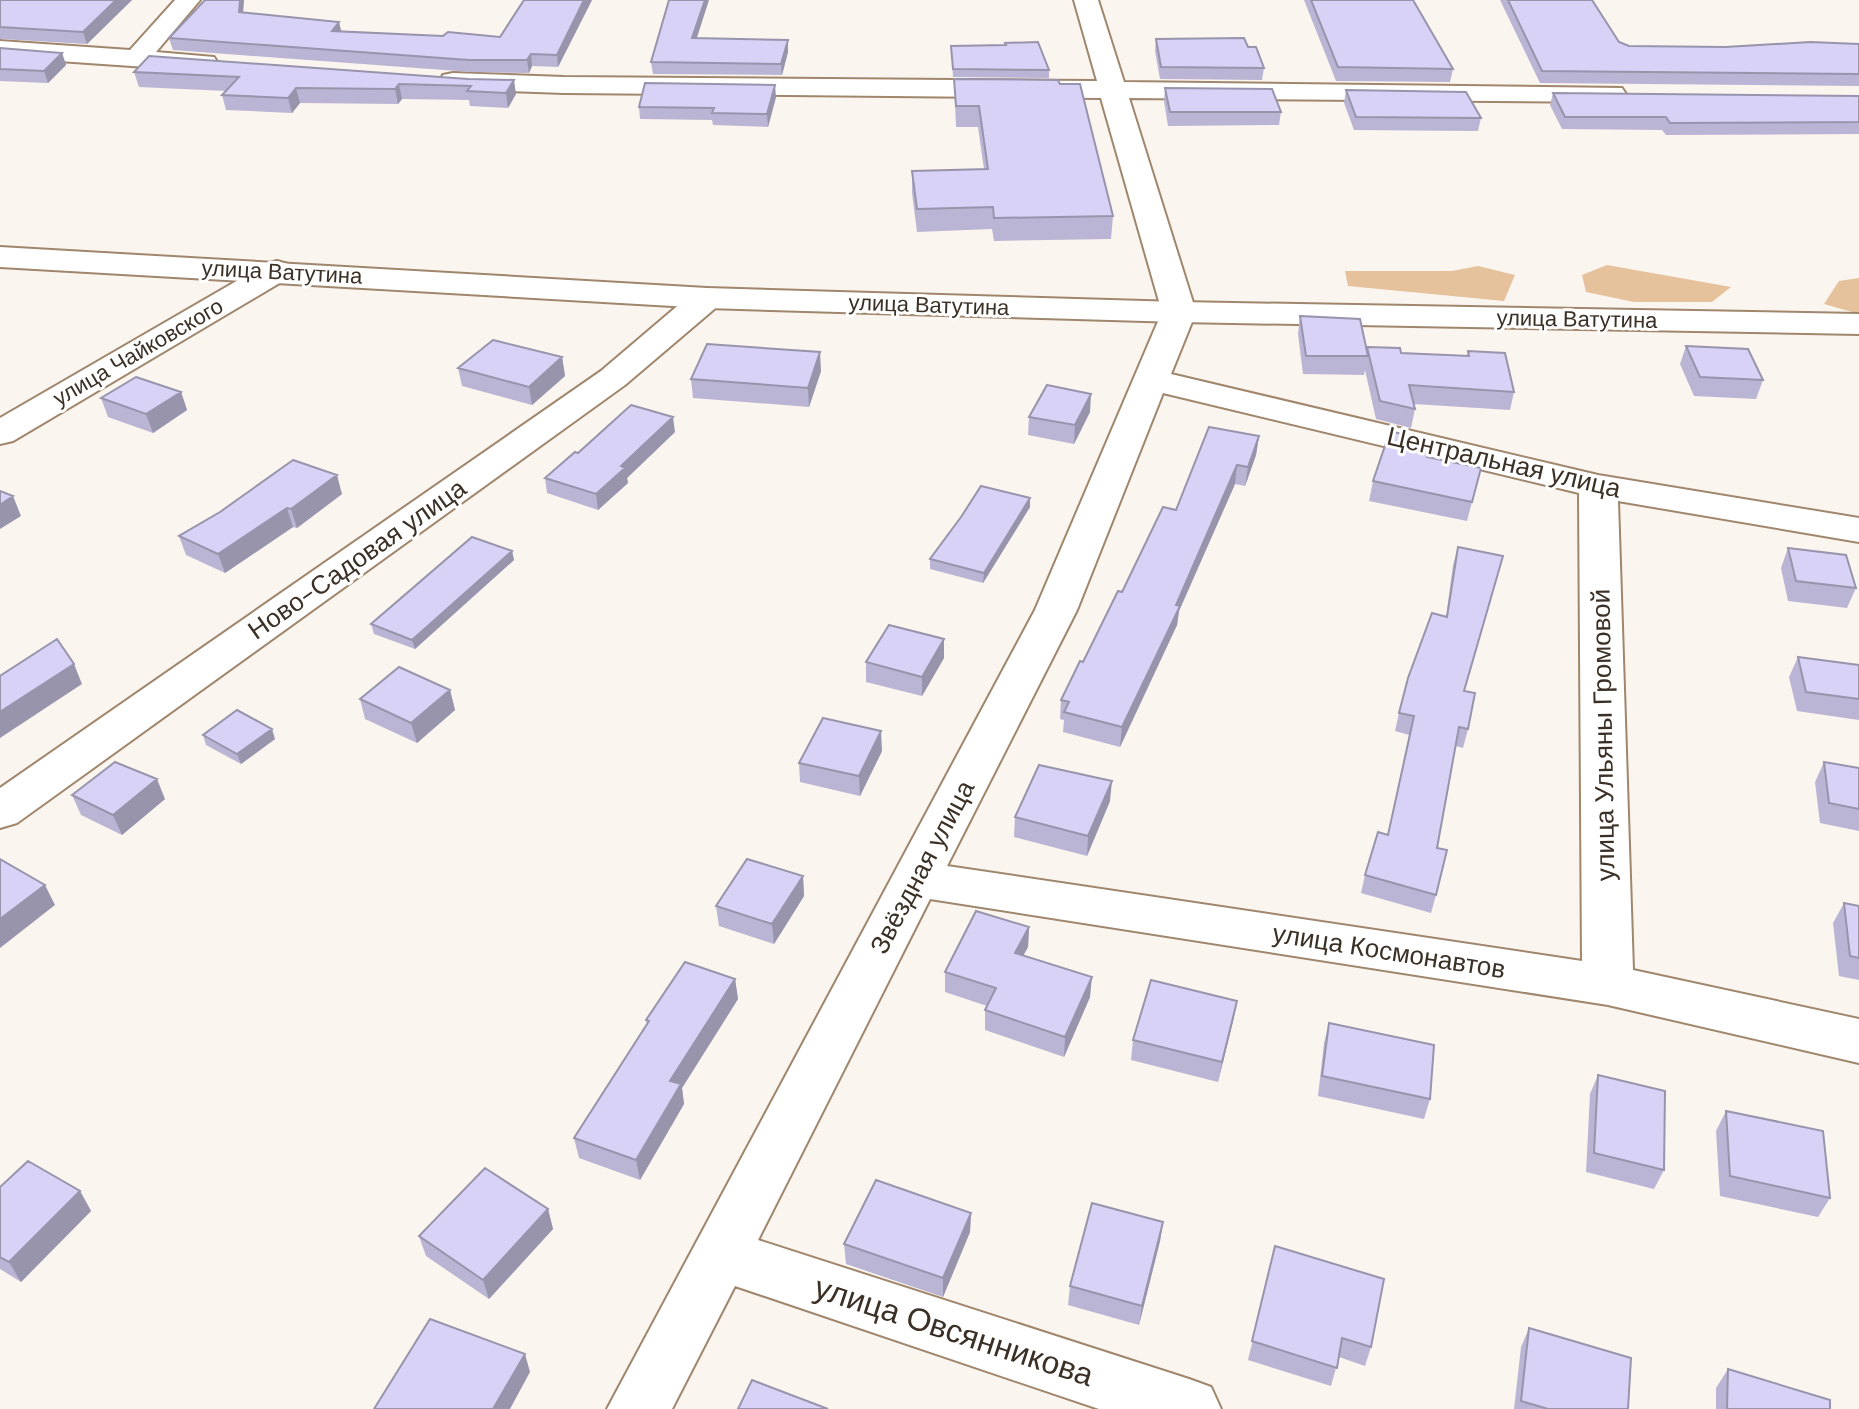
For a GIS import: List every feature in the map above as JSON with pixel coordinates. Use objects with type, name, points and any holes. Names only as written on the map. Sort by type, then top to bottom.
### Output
[{"type":"street","points":[[137,58],[188,0]]},
{"type":"street","points":[[1086,0],[1179,312]]},
{"type":"street","points":[[0,49],[230,65]]},
{"type":"street","points":[[428,79],[564,85],[1636,94]]},
{"type":"street","name":"улица Ватутина","points":[[0,257],[707,298],[1179,312],[1859,324]]},
{"type":"street","name":"улица Чайковского","points":[[0,433],[277,271]]},
{"type":"street","name":"Ново-Садовая улица","points":[[0,811],[613,378],[707,298]]},
{"type":"street","name":"Звёздная улица","points":[[639,1409],[1056,610],[1179,312]]},
{"type":"street","name":"Центральная улица","points":[[1152,380],[1598,486],[1859,530]]},
{"type":"street","name":"улица Ульяны Громовой","points":[[1598,486],[1608,985]]},
{"type":"street","name":"улица Космонавтов","points":[[916,879],[1608,985],[1859,1041]]},
{"type":"street","name":"улица Овсянникова","points":[[719,1254],[1189,1409]]},
{"type":"shaded area","points":[[1607,265],[1731,287],[1712,302],[1634,302],[1586,292],[1582,275]]},
{"type":"shaded area","points":[[1478,266],[1515,275],[1504,301],[1348,286],[1345,271],[1452,271]]},
{"type":"shaded area","points":[[1859,278],[1859,314],[1824,304],[1839,281]]},
{"type":"building","points":[[0,0],[116,0],[83,32],[0,27]]},
{"type":"building","points":[[205,0],[240,0],[239,12],[339,22],[332,31],[443,36],[448,32],[500,37],[524,0],[584,0],[557,55],[531,54],[527,60],[469,60],[169,38]]},
{"type":"building","points":[[669,0],[705,0],[692,38],[788,40],[781,64],[651,62]]},
{"type":"building","points":[[1311,0],[1413,0],[1453,69],[1338,67]]},
{"type":"building","points":[[1508,0],[1592,0],[1619,42],[1629,46],[1725,47],[1810,42],[1859,44],[1859,74],[1542,71]]},
{"type":"building","points":[[1244,38],[1248,47],[1256,47],[1264,68],[1161,67],[1156,39]]},
{"type":"building","points":[[1038,42],[1049,70],[953,69],[951,46]]},
{"type":"building","points":[[0,48],[62,53],[44,71],[0,69]]},
{"type":"building","points":[[149,56],[514,80],[506,93],[467,91],[471,86],[399,84],[395,89],[296,88],[288,98],[222,95],[239,77],[134,72]]},
{"type":"building","points":[[954,79],[1058,80],[1060,84],[1080,84],[1113,216],[994,218],[993,207],[917,209],[912,171],[988,169],[979,106],[956,106]]},
{"type":"building","points":[[645,83],[775,85],[767,114],[712,113],[714,108],[639,107]]},
{"type":"building","points":[[1165,88],[1272,89],[1281,112],[1170,112]]},
{"type":"building","points":[[1346,90],[1466,92],[1481,118],[1356,117]]},
{"type":"building","points":[[1553,93],[1859,96],[1859,122],[1670,123],[1666,117],[1565,117]]},
{"type":"building","points":[[1300,316],[1360,319],[1368,356],[1306,356]]},
{"type":"building","points":[[493,340],[562,357],[529,387],[458,368]]},
{"type":"building","points":[[707,344],[820,352],[808,388],[691,379]]},
{"type":"building","points":[[1686,346],[1748,349],[1763,380],[1700,377]]},
{"type":"building","points":[[1367,347],[1400,348],[1401,353],[1469,356],[1468,351],[1505,353],[1514,392],[1409,385],[1415,409],[1380,401]]},
{"type":"building","points":[[136,377],[181,392],[146,414],[101,398]]},
{"type":"building","points":[[1047,385],[1091,394],[1075,425],[1029,417]]},
{"type":"building","points":[[631,405],[673,417],[596,494],[545,478],[575,452],[578,453]]},
{"type":"building","points":[[1209,427],[1259,436],[1248,467],[1237,465],[1176,605],[1180,606],[1122,727],[1064,712],[1069,702],[1061,700],[1080,661],[1083,662],[1118,591],[1122,592],[1163,507],[1176,510]]},
{"type":"building","points":[[1390,431],[1422,439],[1427,457],[1481,468],[1472,502],[1373,481]]},
{"type":"building","points":[[293,460],[337,475],[291,509],[287,508],[218,554],[179,536],[220,512]]},
{"type":"building","points":[[981,486],[1030,498],[984,573],[930,559],[961,517]]},
{"type":"building","points":[[0,491],[13,496],[0,505]]},
{"type":"building","points":[[472,537],[512,551],[412,640],[371,624]]},
{"type":"building","points":[[1458,547],[1503,556],[1464,691],[1475,693],[1468,729],[1459,727],[1437,848],[1447,850],[1436,895],[1365,875],[1378,832],[1388,835],[1414,716],[1399,713],[1408,678],[1432,613],[1447,617]]},
{"type":"building","points":[[1788,548],[1846,555],[1856,588],[1796,581]]},
{"type":"building","points":[[889,625],[944,639],[922,677],[866,662]]},
{"type":"building","points":[[57,639],[74,664],[0,712],[0,676]]},
{"type":"building","points":[[1798,657],[1859,665],[1859,699],[1806,692]]},
{"type":"building","points":[[399,667],[450,690],[411,723],[360,699]]},
{"type":"building","points":[[237,710],[272,729],[237,754],[203,735]]},
{"type":"building","points":[[823,718],[881,731],[859,776],[799,763]]},
{"type":"building","points":[[115,762],[157,779],[113,815],[72,795]]},
{"type":"building","points":[[1824,762],[1859,768],[1859,809],[1829,803]]},
{"type":"building","points":[[1039,765],[1112,781],[1088,836],[1015,817]]},
{"type":"building","points":[[0,859],[45,885],[0,919]]},
{"type":"building","points":[[747,859],[803,876],[772,924],[716,906]]},
{"type":"building","points":[[1844,903],[1859,906],[1859,958],[1850,956]]},
{"type":"building","points":[[976,911],[1029,927],[1015,953],[1092,977],[1065,1037],[985,1010],[996,988],[945,972]]},
{"type":"building","points":[[685,962],[735,979],[670,1081],[681,1084],[636,1160],[574,1138],[649,1021],[646,1020]]},
{"type":"building","points":[[1151,980],[1237,1001],[1222,1062],[1133,1040]]},
{"type":"building","points":[[1329,1023],[1434,1045],[1430,1099],[1322,1076]]},
{"type":"building","points":[[1598,1075],[1665,1091],[1664,1170],[1594,1153]]},
{"type":"building","points":[[1726,1111],[1823,1131],[1830,1198],[1730,1176]]},
{"type":"building","points":[[28,1161],[80,1191],[9,1262],[0,1257],[0,1187]]},
{"type":"building","points":[[485,1168],[548,1209],[483,1280],[419,1236]]},
{"type":"building","points":[[876,1180],[971,1213],[943,1278],[844,1244]]},
{"type":"building","points":[[1092,1203],[1163,1222],[1142,1306],[1070,1286]]},
{"type":"building","points":[[1275,1246],[1384,1279],[1371,1347],[1342,1338],[1337,1368],[1252,1341]]},
{"type":"building","points":[[430,1319],[525,1354],[493,1409],[374,1409]]},
{"type":"building","points":[[1529,1328],[1631,1358],[1628,1409],[1548,1409],[1521,1401]]},
{"type":"building","points":[[1728,1369],[1830,1400],[1830,1409],[1727,1409]]},
{"type":"building","points":[[752,1380],[828,1409],[738,1409]]}]
